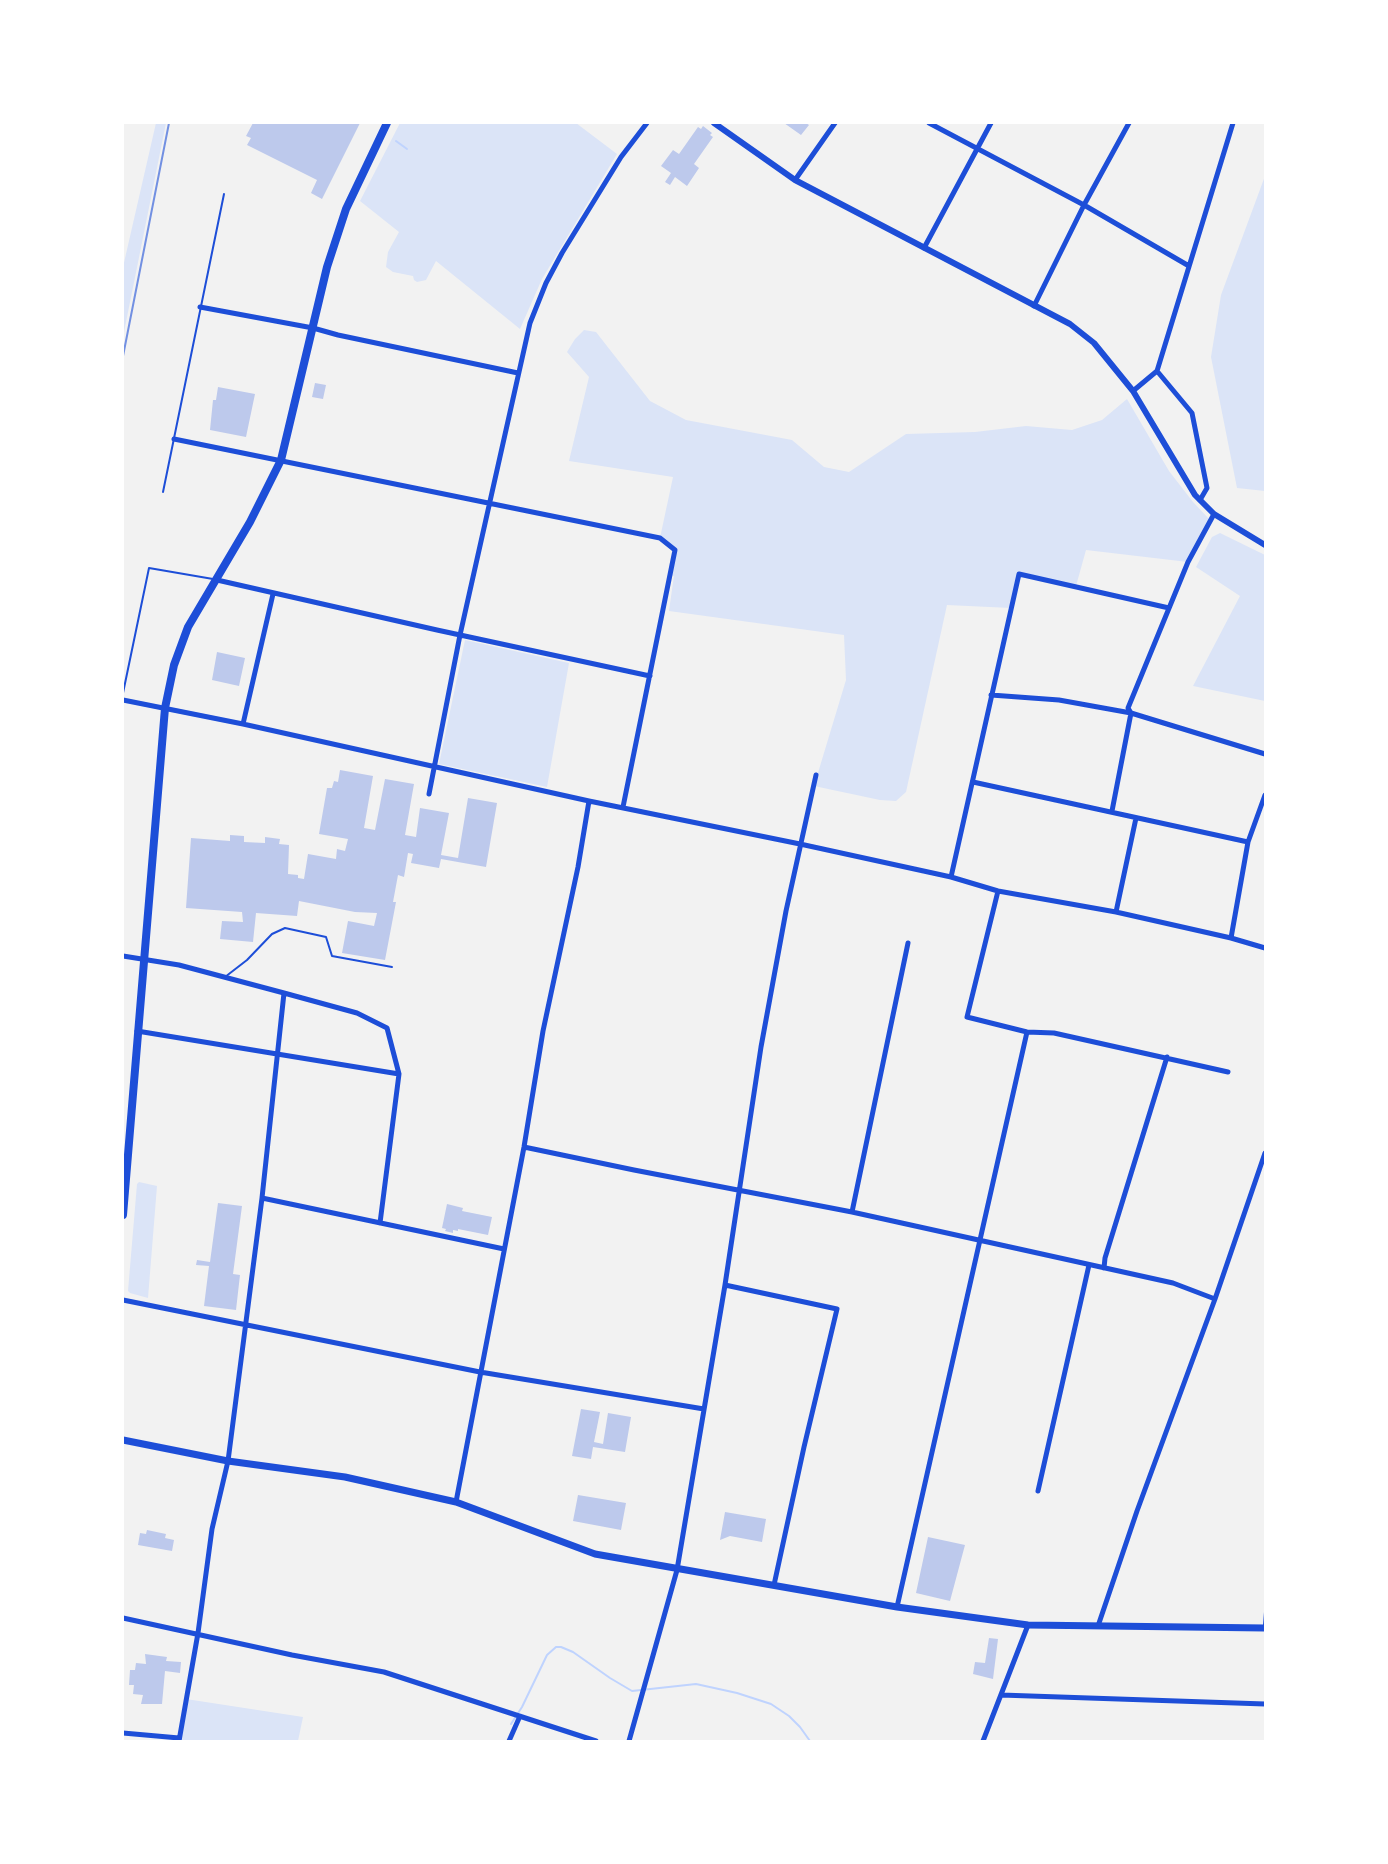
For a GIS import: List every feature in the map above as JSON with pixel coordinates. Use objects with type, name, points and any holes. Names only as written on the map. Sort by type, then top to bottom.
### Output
[{"type":"main road","points":[[123,1215],[165,708],[174,665],[188,627],[250,522],[281,460],[327,267],[346,208],[387,123]]},
{"type":"main road","points":[[123,1440],[228,1461],[345,1477],[456,1502],[595,1554],[897,1607],[1028,1625],[1265,1628]]},
{"type":"street","points":[[429,794],[460,635],[530,322],[546,283],[621,157],[647,123]]},
{"type":"street","points":[[714,123],[795,180],[1070,324],[1094,343],[1133,391],[1200,500],[1214,514],[1265,545]]},
{"type":"street","points":[[795,180],[835,123]]},
{"type":"street","points":[[929,123],[1084,205],[1190,266]]},
{"type":"street","points":[[924,248],[991,123]]},
{"type":"street","points":[[1035,306],[1084,205],[1129,123]]},
{"type":"street","points":[[1133,391],[1156,371],[1233,123]]},
{"type":"street","points":[[200,307],[313,328],[518,373]]},
{"type":"street","points":[[1156,371],[1192,413],[1207,488],[1200,500]]},
{"type":"street","points":[[174,439],[660,538],[675,550],[623,807]]},
{"type":"street","points":[[1112,811],[1131,713],[1128,708],[1188,562],[1214,514]]},
{"type":"street","points":[[951,877],[1019,573],[1169,608]]},
{"type":"street","points":[[217,580],[650,676]]},
{"type":"street","points":[[243,724],[273,594]]},
{"type":"street","points":[[991,695],[1059,700],[1131,713],[1265,754]]},
{"type":"street","points":[[123,700],[243,724],[589,801],[800,844],[951,877],[998,891],[1116,912],[1265,948]]},
{"type":"street","points":[[629,1741],[677,1570],[761,1047],[800,844],[816,775]]},
{"type":"street","points":[[973,782],[1248,842]]},
{"type":"street","points":[[1231,938],[1248,842],[1265,795]]},
{"type":"street","points":[[456,1502],[524,1147],[543,1031],[578,867],[589,801]]},
{"type":"street","points":[[1116,912],[1136,818]]},
{"type":"street","points":[[998,891],[967,1017],[1027,1032],[1054,1033],[1228,1072]]},
{"type":"street","points":[[852,1212],[908,943]]},
{"type":"street","points":[[123,956],[179,965],[284,993],[365,1016],[387,1028],[399,1074],[380,1223]]},
{"type":"street","points":[[123,1733],[179,1740],[198,1633],[212,1529],[228,1461],[262,1198],[284,993]]},
{"type":"street","points":[[137,1031],[399,1074]]},
{"type":"street","points":[[897,1607],[1027,1032]]},
{"type":"street","points":[[1104,1268],[1167,1057]]},
{"type":"street","points":[[524,1147],[852,1212],[1173,1283],[1215,1299]]},
{"type":"street","points":[[1098,1626],[1265,1153]]},
{"type":"street","points":[[262,1198],[504,1249]]},
{"type":"street","points":[[1038,1491],[1089,1265]]},
{"type":"street","points":[[724,1285],[837,1309],[774,1585]]},
{"type":"street","points":[[123,1300],[480,1372],[704,1409]]},
{"type":"street","points":[[123,1618],[292,1655],[384,1672],[596,1741]]},
{"type":"street","points":[[983,1741],[1028,1625]]},
{"type":"street","points":[[1001,1695],[1265,1704]]},
{"type":"street","points":[[508,1741],[520,1716]]},
{"type":"lane","points":[[163,492],[224,194]]},
{"type":"lane","points":[[123,693],[149,568],[217,580]]},
{"type":"lane","points":[[225,977],[247,960],[272,934],[285,928],[326,937],[332,956],[392,967]]},
{"type":"lane","points":[[1265,1612],[1265,1628]]},
{"type":"shaded area","points":[[156,123],[166,123],[123,337],[123,267]]},
{"type":"shaded area","points":[[400,123],[576,123],[617,154],[542,279],[520,329],[436,261],[426,280],[417,282],[413,276],[393,272],[386,267],[388,252],[399,232],[360,201]]},
{"type":"shaded area","points":[[1265,176],[1265,491],[1237,488],[1211,357],[1221,295]]},
{"type":"shaded area","points":[[584,330],[596,332],[650,401],[686,420],[792,440],[824,467],[849,472],[906,434],[975,432],[1026,426],[1072,430],[1102,420],[1127,399],[1169,471],[1210,520],[1188,562],[1086,550],[1076,586],[1019,574],[1011,608],[947,605],[906,792],[896,801],[880,800],[814,786],[846,680],[844,635],[669,611],[674,576],[670,575],[675,550],[660,538],[673,477],[569,461],[589,377],[567,352]]},
{"type":"shaded area","points":[[1220,533],[1265,555],[1265,701],[1193,686],[1240,596],[1196,567],[1212,537]]},
{"type":"shaded area","points":[[465,640],[569,663],[547,787],[439,764]]},
{"type":"shaded area","points":[[139,1182],[157,1186],[148,1298],[128,1291]]},
{"type":"shaded area","points":[[186,1699],[303,1717],[298,1741],[179,1741]]},
{"type":"building","points":[[253,123],[360,123],[322,199],[311,193],[317,180],[247,145],[251,138],[246,136]]},
{"type":"building","points":[[784,123],[806,123],[809,125],[801,135]]},
{"type":"building","points":[[703,126],[712,133],[710,135],[713,137],[694,164],[699,168],[687,186],[675,177],[670,185],[665,182],[671,173],[661,166],[673,150],[679,154],[698,127],[701,129]]},
{"type":"building","points":[[315,383],[326,385],[323,399],[312,397]]},
{"type":"building","points":[[218,387],[255,394],[246,437],[210,430],[213,400],[216,400]]},
{"type":"building","points":[[217,652],[245,658],[239,686],[212,680]]},
{"type":"building","points":[[340,770],[373,776],[364,828],[375,830],[385,779],[414,784],[405,835],[416,837],[420,808],[449,813],[441,855],[458,858],[468,798],[497,803],[486,867],[441,859],[439,868],[411,863],[413,854],[408,853],[404,877],[398,875],[393,902],[396,902],[385,960],[342,953],[348,921],[374,926],[377,913],[355,912],[299,901],[297,916],[256,913],[253,942],[220,939],[222,921],[243,922],[242,912],[186,908],[191,838],[230,841],[230,835],[244,836],[244,842],[265,843],[265,837],[280,839],[279,844],[289,845],[288,874],[298,875],[298,878],[304,879],[308,854],[336,859],[337,849],[345,851],[348,839],[319,834],[327,788],[332,788],[334,781],[338,782]]},
{"type":"building","points":[[218,1203],[242,1206],[233,1274],[240,1275],[236,1310],[204,1306],[209,1266],[196,1265],[197,1260],[210,1262]]},
{"type":"building","points":[[447,1204],[463,1208],[462,1211],[492,1217],[488,1235],[458,1229],[458,1231],[453,1230],[453,1233],[445,1231],[446,1229],[442,1228]]},
{"type":"building","points":[[581,1409],[600,1412],[594,1442],[603,1444],[608,1413],[631,1417],[625,1452],[593,1447],[591,1459],[572,1456]]},
{"type":"building","points":[[578,1495],[626,1503],[621,1530],[573,1521]]},
{"type":"building","points":[[725,1512],[766,1519],[762,1542],[730,1536],[720,1540]]},
{"type":"building","points":[[147,1530],[166,1534],[165,1538],[174,1540],[172,1551],[138,1545],[140,1533],[146,1534]]},
{"type":"building","points":[[928,1537],[965,1545],[950,1601],[916,1593]]},
{"type":"building","points":[[989,1638],[998,1639],[993,1679],[973,1674],[975,1662],[985,1663]]},
{"type":"building","points":[[145,1654],[167,1657],[166,1661],[181,1662],[180,1673],[165,1671],[162,1704],[141,1704],[143,1695],[133,1694],[134,1685],[129,1685],[130,1670],[135,1670],[136,1663],[146,1664]]},
{"type":"waterway","points":[[396,141],[407,149]]},
{"type":"waterway","points":[[511,1724],[522,1707],[547,1655],[556,1647],[561,1647],[573,1652],[632,1691],[696,1684],[737,1693],[771,1704],[789,1716],[810,1741]]},
{"type":"railway","points":[[123,356],[169,123]]}]
